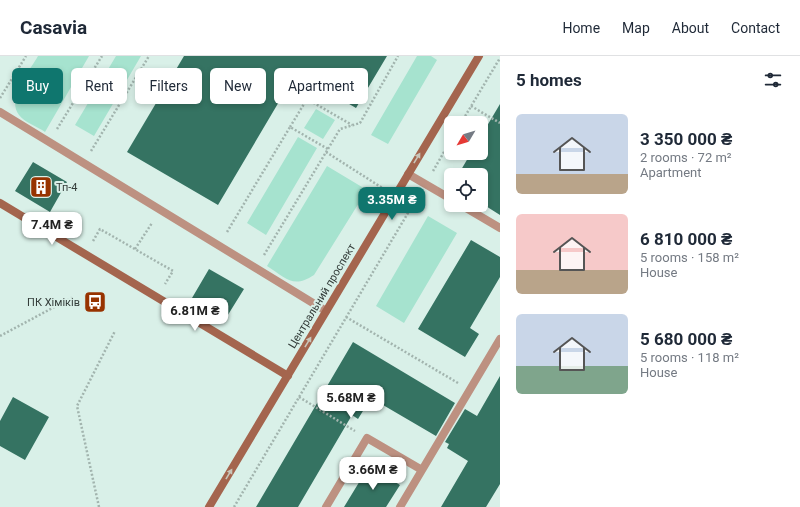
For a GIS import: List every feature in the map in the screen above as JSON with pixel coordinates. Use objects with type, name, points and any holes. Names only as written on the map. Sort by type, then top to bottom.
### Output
[{"type":"street","name":"Центральний проспект","points":[[209,507],[478,56]]},
{"type":"street","points":[[0,203],[288,376]]},
{"type":"lane","points":[[0,112],[326,311]]},
{"type":"lane","points":[[408,174],[444,195]]},
{"type":"lane","points":[[473,212],[500,228]]},
{"type":"lane","points":[[400,507],[500,339]]},
{"type":"lane","points":[[326,507],[366,438],[422,470]]},
{"type":"path","points":[[0,98],[26,56]]},
{"type":"path","points":[[50,142],[102,56]]},
{"type":"path","points":[[84,163],[149,56]]},
{"type":"path","points":[[256,268],[340,129],[360,123],[398,56]]},
{"type":"path","points":[[465,116],[500,58]]},
{"type":"path","points":[[219,246],[307,99],[353,125]]},
{"type":"path","points":[[471,106],[500,123]]},
{"type":"path","points":[[290,127],[328,149]]},
{"type":"path","points":[[326,152],[386,190]]},
{"type":"path","points":[[234,507],[444,152]]},
{"type":"path","points":[[136,249],[160,210]]},
{"type":"path","points":[[93,241],[100,229],[173,271],[165,284]]},
{"type":"path","points":[[0,336],[73,297]]},
{"type":"path","points":[[346,317],[470,390]]},
{"type":"path","points":[[98,507],[77,406],[115,331]]},
{"type":"path","points":[[299,397],[366,438]]},
{"type":"green space","points":[[38,56],[89,56],[82,68],[71,68],[71,87],[63,101],[63,68],[31,68]]},
{"type":"green space","points":[[116,56],[141,56],[127,80],[127,68],[109,68]]},
{"type":"green space","points":[[417,56],[431,56],[437,60],[388,144],[371,135]]},
{"type":"green space","points":[[15,104],[61,104],[45,132],[24,120],[19,115]]},
{"type":"green space","points":[[87,104],[113,104],[94,136],[75,125]]},
{"type":"green space","points":[[316,109],[335,120],[323,139],[304,128]]},
{"type":"green space","points":[[298,137],[317,148],[266,235],[247,223]]},
{"type":"green space","points":[[327,166],[367,190],[314,275],[300,281],[290,280],[267,266]]},
{"type":"green space","points":[[428,216],[457,233],[404,323],[376,306]]},
{"type":"building","points":[[184,56],[387,56],[368,88],[368,68],[274,68],[274,104],[278,104],[218,205],[127,152],[156,104],[202,104],[202,68],[177,68]]},
{"type":"building","points":[[349,104],[358,104],[356,108]]},
{"type":"building","points":[[500,104],[500,215],[488,207],[488,168],[462,168],[467,160],[488,160],[488,124]]},
{"type":"building","name":"Тп-4","points":[[33,162],[67,182],[50,212],[15,191]]},
{"type":"building","points":[[471,240],[500,257],[500,277],[470,328],[479,334],[465,357],[418,329]]},
{"type":"building","points":[[209,269],[244,289],[226,318],[192,298]]},
{"type":"building","points":[[353,342],[455,403],[436,436],[371,398],[358,419],[352,415],[298,507],[256,507]]},
{"type":"building","points":[[500,376],[500,484],[486,507],[441,507],[468,461],[447,448],[449,444],[445,442],[465,409],[477,416]]},
{"type":"building","points":[[13,397],[49,417],[25,460],[0,446],[0,421]]},
{"type":"building","points":[[369,466],[400,485],[386,507],[344,507]]},
{"type":"place","name":"Тп-4","points":[[41,187]]},
{"type":"place","name":"ПК Хіміків","points":[[95,302]]}]
